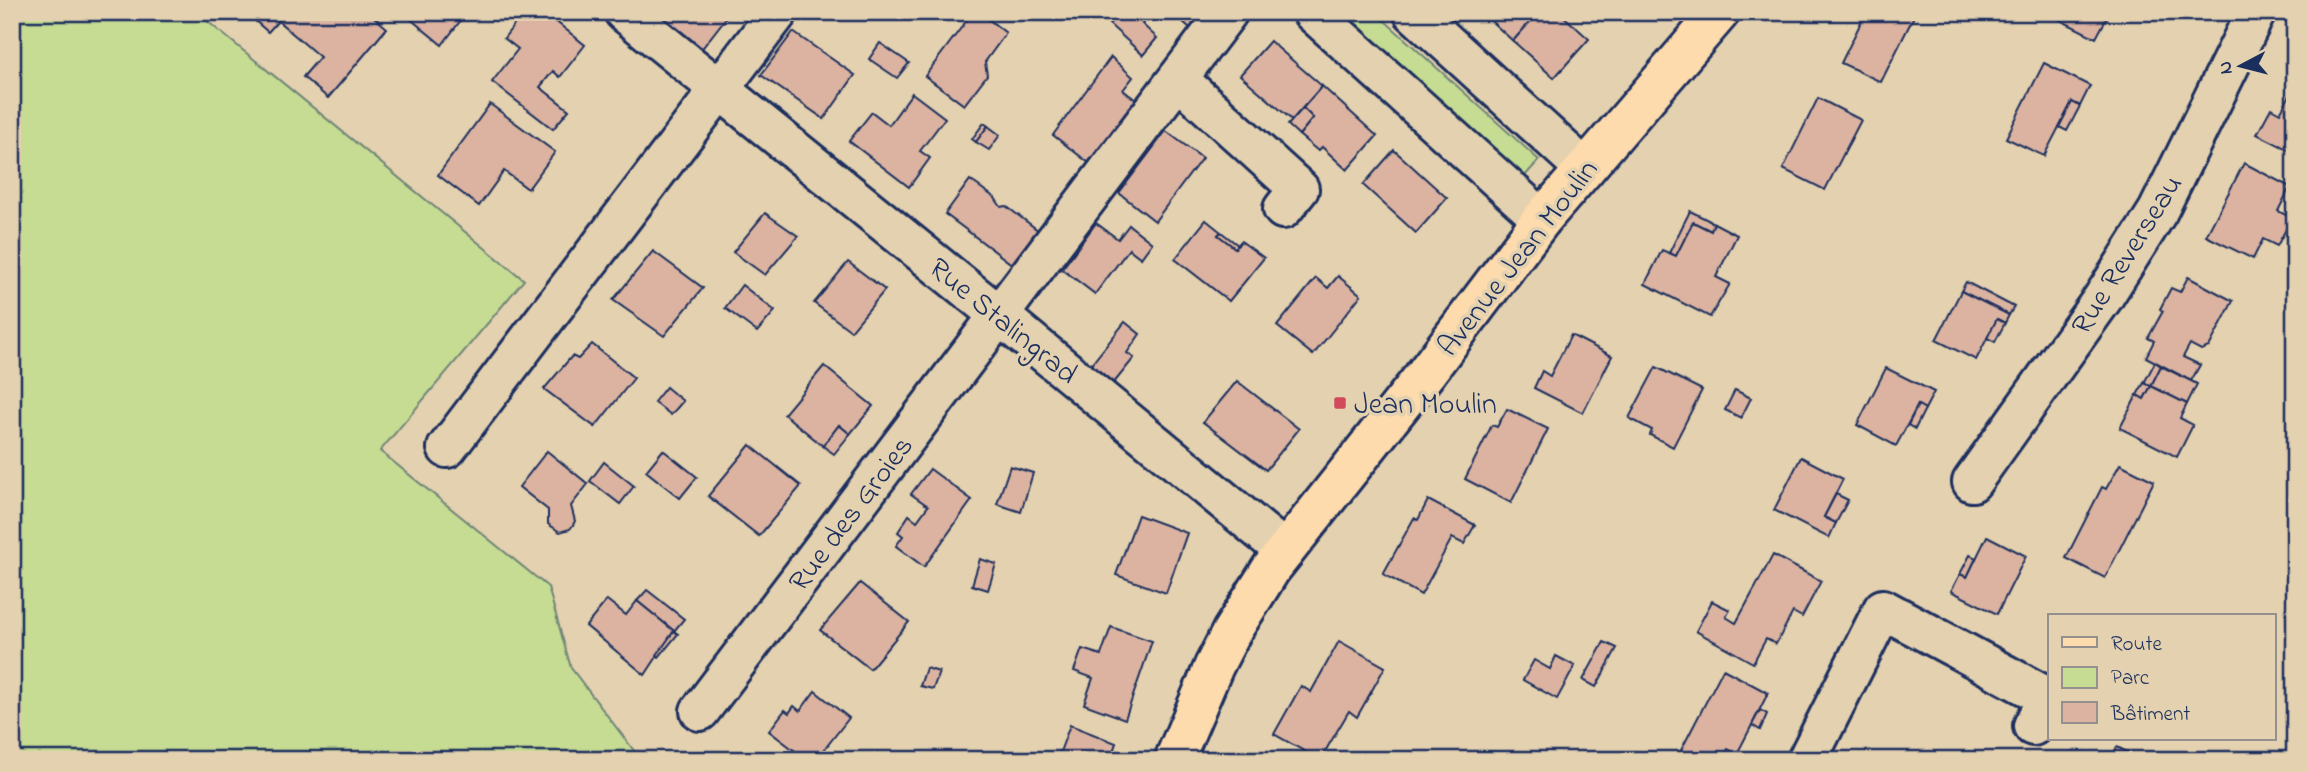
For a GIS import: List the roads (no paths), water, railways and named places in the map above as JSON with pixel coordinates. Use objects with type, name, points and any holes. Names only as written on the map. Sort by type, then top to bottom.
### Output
[{"type":"main road","name":"Avenue Jean Moulin","points":[[1174,760],[1214,666],[1271,569],[1426,373],[1542,219],[1720,12]]},
{"type":"street","name":"Rue Stalingrad","points":[[624,12],[1285,551]]},
{"type":"street","points":[[447,447],[721,91],[778,12]]},
{"type":"street","name":"Rue des Groies","points":[[700,711],[1228,12]]},
{"type":"street","points":[[1312,12],[1542,219]]},
{"type":"street","points":[[1413,12],[1585,169]]},
{"type":"street","name":"Rue Reverseau","points":[[1972,482],[2103,298],[2158,211],[2256,12]]},
{"type":"street","points":[[1178,79],[1299,189],[1283,209]]},
{"type":"street","points":[[1807,760],[1884,609],[2047,697],[2033,726]]},
{"type":"place","name":"Jean Moulin","points":[[1340,403]]}]
